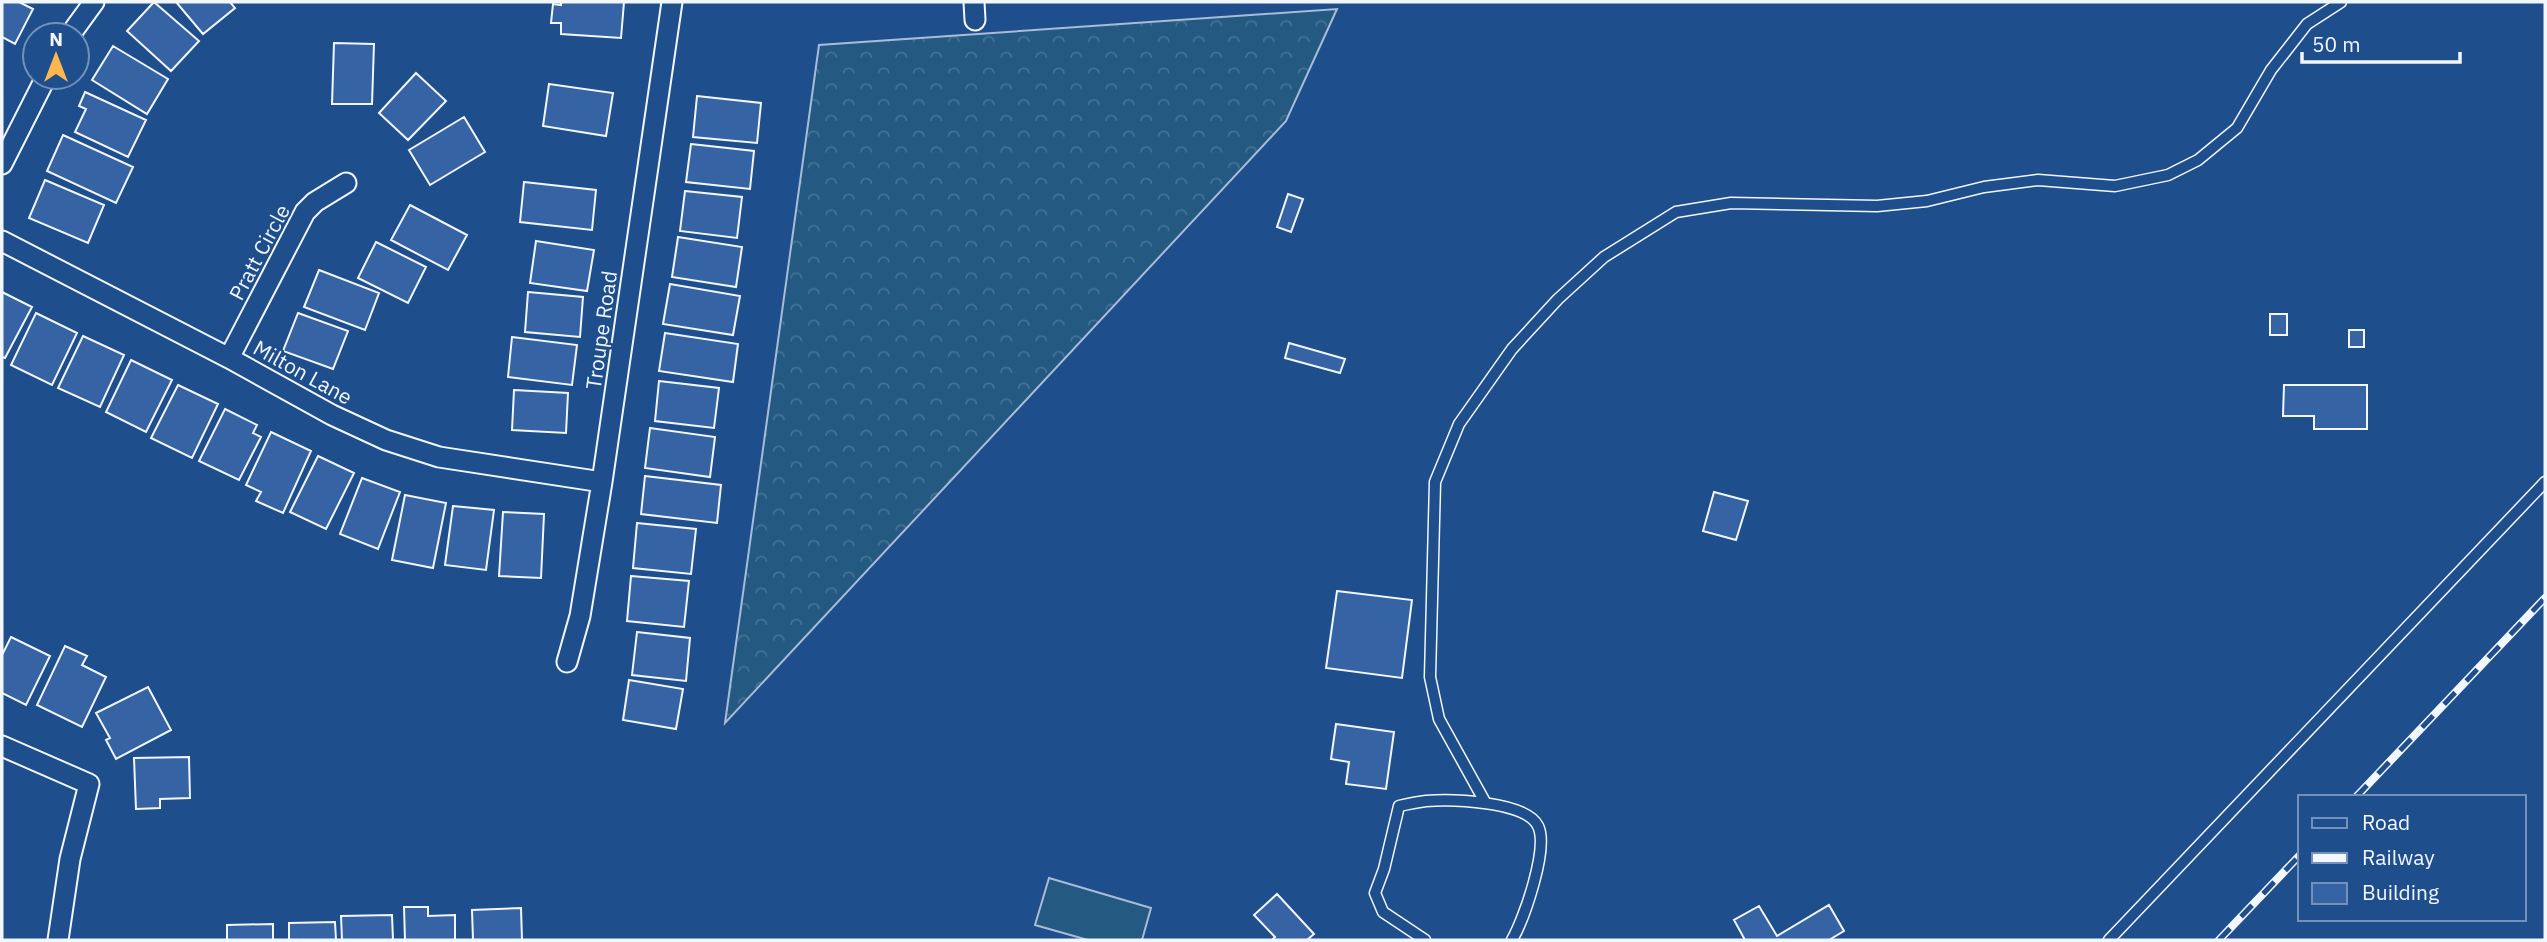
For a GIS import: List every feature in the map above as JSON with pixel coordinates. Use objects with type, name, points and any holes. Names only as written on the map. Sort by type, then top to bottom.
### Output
[{"type":"street","points":[[80,21],[94,2]]},
{"type":"street","name":"Troupe Road","points":[[567,662],[580,616],[602,482],[672,2]]},
{"type":"street","points":[[2,164],[39,91]]},
{"type":"street","name":"Pratt Circle","points":[[229,358],[305,212],[315,202],[346,183]]},
{"type":"street","name":"Milton Lane","points":[[2,241],[229,358],[332,415],[411,450],[469,463],[602,482]]},
{"type":"street","points":[[2,746],[89,784],[70,859],[58,940]]},
{"type":"lane","points":[[1485,802],[1439,719],[1430,677],[1435,482],[1459,424],[1512,349],[1558,299],[1604,257],[1676,212],[1731,202],[1877,206],[1927,201],[1984,187],[2038,180],[2115,186],[2168,175],[2198,160],[2237,128],[2272,70],[2307,24],[2341,2]]},
{"type":"lane","points":[[2109,940],[2545,482]]},
{"type":"lane","points":[[1425,940],[1383,912],[1375,892],[1384,869],[1399,806],[1425,801],[1485,802],[1528,814],[1539,827],[1541,858],[1520,926],[1512,940]]},
{"type":"green space","points":[[1337,9],[1286,121],[725,723],[819,45]]},
{"type":"green space","points":[[1049,878],[1151,908],[1142,940],[1088,940],[1035,925]]},
{"type":"building","points":[[2,2],[19,2],[33,9],[27,21],[21,21],[21,32],[15,44],[2,37]]},
{"type":"building","points":[[154,2],[199,41],[171,71],[127,31]]},
{"type":"building","points":[[176,2],[230,2],[235,8],[203,34]]},
{"type":"building","points":[[561,2],[624,2],[621,38],[561,34],[561,23],[551,23],[553,4],[561,5]]},
{"type":"building","points":[[334,43],[374,44],[372,104],[332,104]]},
{"type":"building","points":[[113,46],[168,79],[147,114],[92,80]]},
{"type":"building","points":[[416,73],[446,101],[408,140],[379,113]]},
{"type":"building","points":[[549,84],[613,93],[606,136],[543,126]]},
{"type":"building","points":[[85,92],[146,120],[128,157],[75,132],[86,109],[79,106]]},
{"type":"building","points":[[697,96],[761,103],[757,143],[693,137]]},
{"type":"building","points":[[464,117],[485,152],[430,185],[409,150]]},
{"type":"building","points":[[63,135],[133,167],[116,203],[47,171]]},
{"type":"building","points":[[691,144],[754,151],[750,189],[686,182]]},
{"type":"building","points":[[45,180],[104,205],[88,243],[29,218]]},
{"type":"building","points":[[524,182],[596,190],[592,230],[520,222]]},
{"type":"building","points":[[685,191],[742,197],[737,238],[680,231]]},
{"type":"building","points":[[1288,194],[1303,199],[1291,232],[1277,227]]},
{"type":"building","points":[[410,205],[467,235],[448,270],[391,240]]},
{"type":"building","points":[[678,237],[742,247],[736,287],[672,277]]},
{"type":"building","points":[[536,241],[594,250],[587,291],[530,283]]},
{"type":"building","points":[[376,242],[426,267],[408,303],[358,278]]},
{"type":"building","points":[[319,270],[379,293],[365,330],[304,307]]},
{"type":"building","points":[[670,284],[740,296],[733,335],[663,324]]},
{"type":"building","points":[[2,292],[32,307],[5,358],[2,357]]},
{"type":"building","points":[[528,292],[583,297],[580,337],[525,332]]},
{"type":"building","points":[[36,313],[77,333],[52,385],[11,365]]},
{"type":"building","points":[[298,313],[348,331],[333,369],[283,351]]},
{"type":"building","points":[[2270,314],[2287,314],[2287,335],[2270,335]]},
{"type":"building","points":[[2349,330],[2364,330],[2364,347],[2349,347]]},
{"type":"building","points":[[665,333],[738,344],[733,382],[659,371]]},
{"type":"building","points":[[83,336],[124,355],[100,407],[58,388]]},
{"type":"building","points":[[512,337],[577,345],[572,385],[508,377]]},
{"type":"building","points":[[1289,343],[1345,359],[1340,373],[1285,358]]},
{"type":"building","points":[[131,360],[172,380],[146,432],[106,412]]},
{"type":"building","points":[[659,381],[719,388],[714,428],[655,421]]},
{"type":"building","points":[[178,385],[218,404],[192,458],[151,438]]},
{"type":"building","points":[[2284,385],[2367,385],[2367,429],[2314,429],[2314,416],[2283,416]]},
{"type":"building","points":[[514,390],[568,393],[566,433],[512,430]]},
{"type":"building","points":[[225,409],[257,425],[253,433],[261,437],[239,480],[199,461]]},
{"type":"building","points":[[650,428],[715,437],[710,477],[645,468]]},
{"type":"building","points":[[271,432],[311,451],[283,513],[256,501],[261,492],[246,485]]},
{"type":"building","points":[[318,456],[354,473],[326,529],[290,512]]},
{"type":"building","points":[[645,476],[721,485],[717,523],[641,514]]},
{"type":"building","points":[[362,478],[400,492],[378,549],[340,534]]},
{"type":"building","points":[[1714,492],[1748,501],[1736,540],[1703,531]]},
{"type":"building","points":[[405,495],[446,503],[433,568],[392,560]]},
{"type":"building","points":[[453,506],[494,510],[486,570],[445,565]]},
{"type":"building","points":[[503,512],[544,514],[541,578],[499,576]]},
{"type":"building","points":[[637,523],[696,529],[691,574],[633,568]]},
{"type":"building","points":[[631,576],[689,581],[684,627],[627,621]]},
{"type":"building","points":[[1337,591],[1412,600],[1402,678],[1326,668]]},
{"type":"building","points":[[637,632],[690,638],[686,681],[632,675]]},
{"type":"building","points":[[11,637],[50,656],[26,705],[2,693],[2,655]]},
{"type":"building","points":[[65,646],[87,656],[82,665],[106,677],[82,727],[37,705]]},
{"type":"building","points":[[629,680],[683,689],[676,729],[623,720]]},
{"type":"building","points":[[148,687],[171,730],[116,759],[106,740],[110,738],[96,713]]},
{"type":"building","points":[[1336,724],[1394,732],[1386,789],[1346,784],[1349,762],[1331,759]]},
{"type":"building","points":[[189,757],[190,798],[160,799],[160,808],[136,809],[134,758]]},
{"type":"building","points":[[1277,894],[1314,934],[1307,940],[1272,940],[1275,937],[1254,915]]},
{"type":"building","points":[[1829,905],[1844,931],[1829,940],[1745,940],[1734,920],[1759,906],[1777,936]]},
{"type":"building","points":[[404,907],[428,907],[428,916],[455,915],[455,940],[405,940]]},
{"type":"building","points":[[521,908],[522,940],[473,940],[472,910]]},
{"type":"building","points":[[392,915],[393,940],[342,940],[341,916]]},
{"type":"building","points":[[335,922],[336,940],[289,940],[289,923]]},
{"type":"building","points":[[273,924],[273,940],[227,940],[227,925]]},
{"type":"railway","points":[[2358,795],[2545,598]]},
{"type":"railway","points":[[2219,940],[2298,857]]}]
